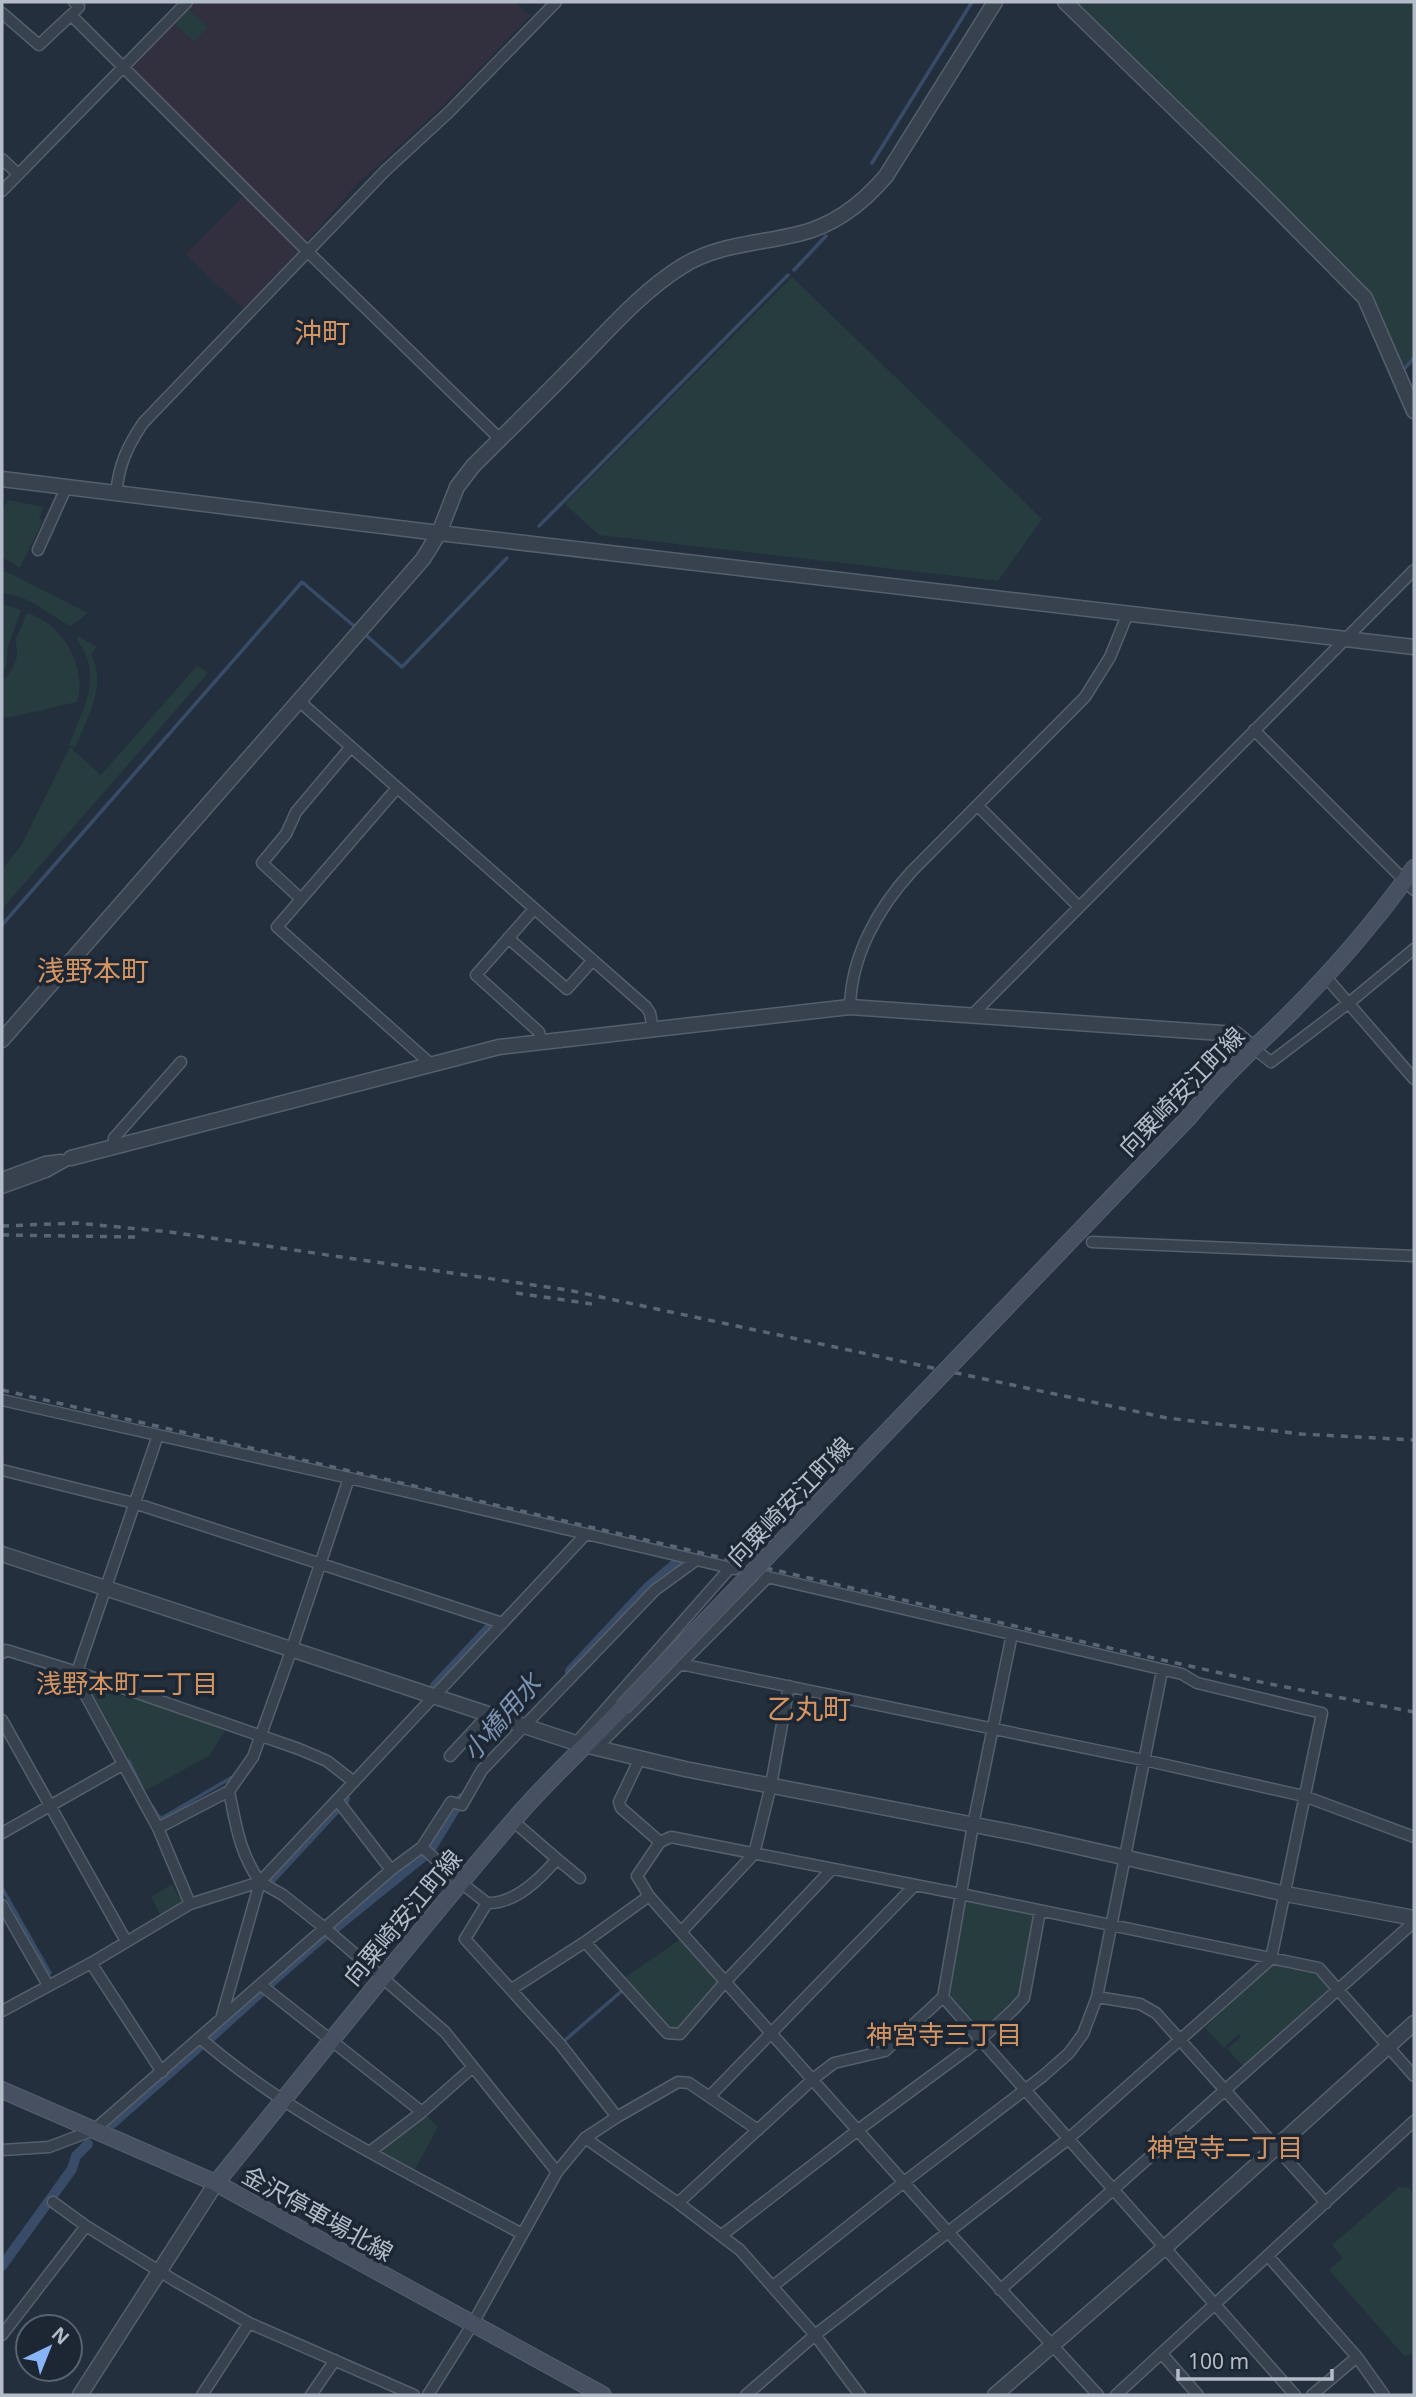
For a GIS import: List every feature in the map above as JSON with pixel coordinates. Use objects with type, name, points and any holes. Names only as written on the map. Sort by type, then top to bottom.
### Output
[{"type":"main road","name":"向粟崎安江町線","points":[[216,2183],[381,1977],[513,1821],[1189,1117],[1252,1047],[1273,1030],[1325,976],[1411,880]]},
{"type":"main road","name":"金沢停車場北線","points":[[2,2090],[216,2183],[603,2395]]},
{"type":"street","points":[[2,13],[39,46],[79,7],[74,2]]},
{"type":"street","points":[[2,191],[187,2]]},
{"type":"street","points":[[116,494],[118,473],[127,447],[143,422],[385,171],[449,112],[556,2]]},
{"type":"street","points":[[2,1040],[423,559],[439,533],[457,487],[473,466],[633,304],[666,277],[705,254],[809,231],[845,213],[868,195],[886,176],[995,2]]},
{"type":"street","points":[[1065,2],[1365,298],[1414,411]]},
{"type":"street","points":[[71,15],[308,253],[500,439]]},
{"type":"street","points":[[2,159],[18,174]]},
{"type":"street","points":[[2,479],[1414,647]]},
{"type":"street","points":[[38,550],[66,488]]},
{"type":"street","points":[[972,1015],[1414,570]]},
{"type":"street","points":[[850,1007],[850,992],[859,958],[875,921],[886,904],[912,871],[1085,697],[1110,657],[1128,613]]},
{"type":"street","points":[[299,701],[646,1007],[652,1019],[653,1030]]},
{"type":"street","points":[[1254,730],[1411,880]]},
{"type":"street","points":[[302,899],[262,863],[286,834],[296,813],[351,748]]},
{"type":"street","points":[[397,788],[277,927],[432,1065]]},
{"type":"street","points":[[978,806],[1079,906]]},
{"type":"street","points":[[534,909],[476,975],[539,1032],[542,1043]]},
{"type":"street","points":[[508,938],[566,989],[593,960]]},
{"type":"street","points":[[2,1178],[45,1162],[71,1158],[499,1047],[850,1007],[1236,1034],[1271,1062],[1414,949]]},
{"type":"street","points":[[1325,976],[1412,1073]]},
{"type":"street","points":[[114,1147],[114,1138],[181,1062]]},
{"type":"street","points":[[2,1188],[46,1172],[71,1158]]},
{"type":"street","points":[[1093,1242],[1414,1256]]},
{"type":"street","points":[[2,1400],[349,1478],[733,1569],[586,1746]]},
{"type":"street","points":[[158,1435],[77,1672],[80,1685],[158,1828],[190,1904]]},
{"type":"street","points":[[2,1470],[134,1503],[502,1623]]},
{"type":"street","points":[[158,1828],[229,1791],[253,1757],[349,1478]]},
{"type":"street","points":[[2,2011],[91,1963],[190,1904],[260,1882],[584,1535]]},
{"type":"street","points":[[2,1554],[586,1746],[973,1825],[1414,1920]]},
{"type":"street","points":[[4,2152],[49,2147],[94,2130],[391,1870],[422,1847],[452,1802],[462,1805],[482,1770],[523,1727],[655,1590],[695,1561]]},
{"type":"street","points":[[586,1746],[680,1664],[764,1576],[1182,1674],[1197,1684],[1322,1713],[1271,1959],[1182,2041],[1067,2140],[815,2335],[746,2395]]},
{"type":"street","points":[[678,2203],[813,2078],[834,2063],[885,2051],[943,1997],[973,1825],[1012,1634]]},
{"type":"street","points":[[2,1653],[6,1650],[77,1672],[327,1761],[354,1782]]},
{"type":"street","points":[[680,1664],[993,1728],[1304,1796],[1414,1837]]},
{"type":"street","points":[[773,2286],[1024,2090],[1069,2053],[1083,2034],[1097,1997],[1162,1671]]},
{"type":"street","points":[[681,1932],[754,1854],[771,1785],[789,1686]]},
{"type":"street","points":[[450,1756],[488,1715]]},
{"type":"street","points":[[2,1720],[126,1941]]},
{"type":"street","points":[[640,1758],[619,1802],[621,1808],[660,1842]]},
{"type":"street","points":[[2,1833],[122,1765]]},
{"type":"street","points":[[229,1791],[247,1864],[260,1882],[283,1895],[326,1929],[445,2032],[557,2172]]},
{"type":"street","points":[[338,1801],[391,1870]]},
{"type":"street","points":[[513,1821],[580,1878]]},
{"type":"street","points":[[1098,2395],[1000,2290],[649,1896],[637,1875],[660,1842],[671,1837],[1319,1968],[1414,2076]]},
{"type":"street","points":[[422,1847],[487,1903],[499,1903],[539,1881],[556,1859]]},
{"type":"street","points":[[585,1942],[667,2033],[680,2034],[832,1869]]},
{"type":"street","points":[[220,2022],[260,1882]]},
{"type":"street","points":[[710,2096],[915,1885]]},
{"type":"street","points":[[512,1989],[585,1942],[649,1896]]},
{"type":"street","points":[[487,1903],[465,1938],[561,2045],[617,2117]]},
{"type":"street","points":[[2,1905],[48,1985]]},
{"type":"street","points":[[722,2235],[980,2040],[1024,1998],[1040,1911]]},
{"type":"street","points":[[1000,2290],[1226,2091],[1414,1920]]},
{"type":"street","points":[[91,1963],[162,2071]]},
{"type":"street","points":[[261,1985],[422,2112]]},
{"type":"street","points":[[943,1997],[1295,2395]]},
{"type":"street","points":[[1097,1997],[1140,2004],[1156,2013],[1326,2203]]},
{"type":"street","points":[[995,2395],[1164,2249],[1414,2023]]},
{"type":"street","points":[[201,2038],[234,2067],[282,2101],[522,2234]]},
{"type":"street","points":[[371,2151],[474,2067]]},
{"type":"street","points":[[428,2395],[472,2325],[557,2172],[585,2138],[678,2082],[688,2082],[758,2130]]},
{"type":"street","points":[[1116,2395],[1414,2121]]},
{"type":"street","points":[[585,2138],[740,2250],[815,2335],[860,2395]]},
{"type":"street","points":[[80,2395],[216,2183]]},
{"type":"street","points":[[53,2202],[158,2270],[249,2323],[414,2395]]},
{"type":"street","points":[[2,2335],[86,2225]]},
{"type":"street","points":[[1268,2256],[1357,2357],[1384,2395]]},
{"type":"street","points":[[202,2395],[249,2323]]},
{"type":"street","points":[[1162,2354],[1198,2395]]},
{"type":"street","points":[[1312,2395],[1357,2357]]},
{"type":"street","points":[[312,2395],[335,2360]]},
{"type":"shaded area","points":[[193,2],[515,2],[530,16],[445,104],[356,185],[243,309],[186,254],[250,189],[132,72],[131,65],[173,22],[194,41],[208,27],[187,8]]},
{"type":"green space","points":[[1076,2],[1414,2],[1414,356],[1404,369],[1370,294]]},
{"type":"green space","points":[[187,8],[208,27],[194,42],[173,22]]},
{"type":"green space","points":[[792,277],[1042,519],[998,581],[599,535],[565,504]]},
{"type":"green space","points":[[8,500],[44,507],[39,518],[43,521],[20,568],[2,557],[2,512]]},
{"type":"green space","points":[[2,570],[88,613],[71,626],[23,598],[2,593]]},
{"type":"green space","points":[[2,604],[21,610],[8,647],[6,668],[2,670]]},
{"type":"green space","points":[[27,613],[51,626],[69,648],[79,675],[77,702],[7,718],[2,715],[2,681],[15,663],[16,639]]},
{"type":"green space","points":[[77,636],[97,647],[91,654],[97,679],[93,702],[75,748],[69,745],[85,706],[90,680],[85,653]]},
{"type":"green space","points":[[197,666],[208,673],[2,909],[2,870],[22,844],[70,747],[101,775]]},
{"type":"green space","points":[[90,1681],[227,1728],[209,1756],[143,1792],[87,1684]]},
{"type":"green space","points":[[172,1884],[181,1900],[180,1904],[161,1916],[151,1897]]},
{"type":"green space","points":[[966,1895],[1035,1912],[1022,1991],[1015,2003],[981,2029],[946,1990]]},
{"type":"green space","points":[[682,1938],[716,1974],[719,1986],[678,2030],[668,2030],[623,1979]]},
{"type":"green space","points":[[1273,1963],[1314,1971],[1329,1988],[1328,1993],[1244,2067],[1227,2049],[1241,2037],[1239,2034],[1224,2048],[1205,2028]]},
{"type":"green space","points":[[424,2114],[438,2127],[414,2171],[376,2150]]},
{"type":"green space","points":[[1399,2187],[1409,2188],[1414,2194],[1414,2357],[1411,2353],[1405,2357],[1329,2270],[1343,2258],[1332,2245]]},
{"type":"waterway","points":[[872,163],[972,2]]},
{"type":"waterway","points":[[794,270],[826,236]]},
{"type":"waterway","points":[[539,526],[788,275]]},
{"type":"waterway","points":[[1405,368],[1414,358]]},
{"type":"waterway","points":[[367,636],[402,667],[507,558]]},
{"type":"waterway","points":[[2,925],[302,582],[354,626]]},
{"type":"waterway","name":"小橋用水","points":[[570,1671],[648,1587],[676,1563]]},
{"type":"waterway","points":[[435,1686],[489,1628]]},
{"type":"waterway","points":[[129,1761],[140,1784]]},
{"type":"waterway","points":[[152,1806],[162,1818],[236,1775]]},
{"type":"waterway","name":"小橋用水","points":[[334,1929],[429,1852],[462,1798]]},
{"type":"waterway","points":[[271,1879],[345,1799]]},
{"type":"waterway","points":[[2,1888],[50,1973]]},
{"type":"waterway","name":"小橋用水","points":[[267,1986],[323,1937]]},
{"type":"waterway","points":[[563,2042],[624,1989]]},
{"type":"waterway","name":"小橋用水","points":[[208,2040],[262,1991]]},
{"type":"waterway","name":"小橋用水","points":[[113,2123],[200,2046]]},
{"type":"waterway","name":"小橋用水","points":[[2,2266],[72,2169],[76,2156],[88,2144]]},
{"type":"railway","points":[[2,1226],[76,1223],[170,1232],[568,1290],[1167,1418],[1301,1434],[1414,1440]]},
{"type":"railway","points":[[2,1235],[135,1237]]},
{"type":"railway","points":[[516,1293],[592,1304]]},
{"type":"railway","points":[[2,1390],[1118,1650],[1265,1683],[1414,1712]]},
{"type":"district","name":"沖町","points":[[322,332]]},
{"type":"district","name":"浅野本町","points":[[93,970]]},
{"type":"district","name":"浅野本町二丁目","points":[[127,1683]]},
{"type":"district","name":"乙丸町","points":[[809,1708]]},
{"type":"district","name":"神宮寺三丁目","points":[[944,2034]]},
{"type":"district","name":"神宮寺二丁目","points":[[1225,2147]]}]
